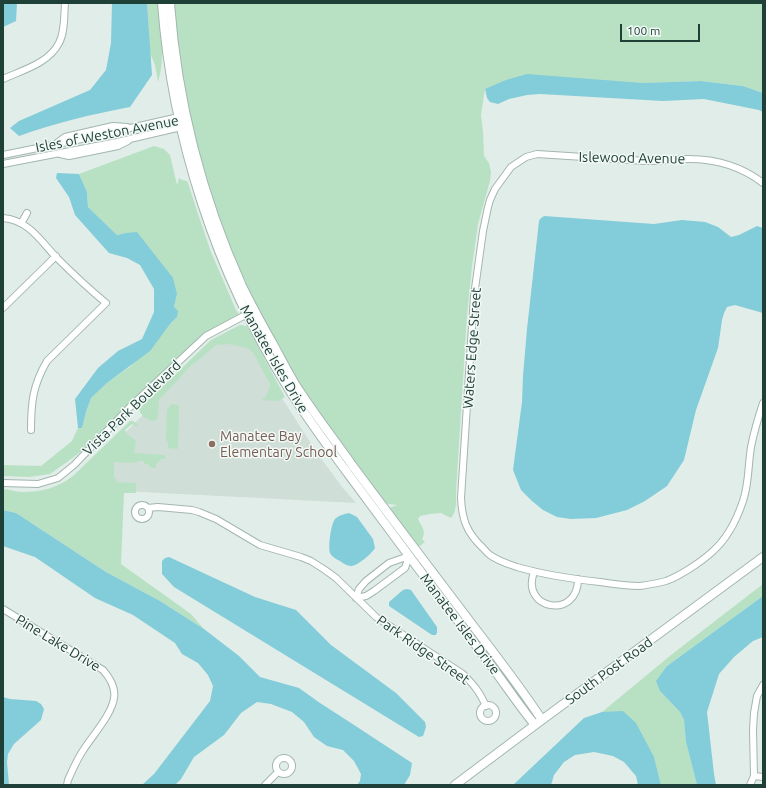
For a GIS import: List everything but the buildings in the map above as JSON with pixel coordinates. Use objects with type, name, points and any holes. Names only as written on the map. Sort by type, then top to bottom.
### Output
[{"type":"street","points":[[3,78],[41,62],[53,52],[60,42],[64,24],[65,3]]},
{"type":"street","name":"Manatee Isles Drive","points":[[162,3],[167,52],[183,118],[215,219],[242,285],[251,312]]},
{"type":"street","name":"Manatee Isles Drive","points":[[170,3],[183,118],[181,127],[190,163],[220,253],[251,312],[315,414],[333,446],[409,556],[539,722]]},
{"type":"street","name":"Isles of Weston Avenue","points":[[3,155],[183,118]]},
{"type":"street","points":[[54,145],[65,137],[113,126],[134,127]]},
{"type":"street","name":"Isles of Weston Avenue","points":[[3,164],[56,153],[80,151],[181,127]]},
{"type":"street","points":[[115,131],[117,142]]},
{"type":"street","points":[[77,140],[80,151],[118,146],[136,137]]},
{"type":"street","name":"Islewood Avenue","points":[[503,176],[517,162],[526,157],[537,154],[655,161],[690,159],[708,160],[735,167],[763,183]]},
{"type":"street","name":"Waters Edge Street","points":[[503,176],[494,189],[488,207],[483,230],[474,296],[461,498],[465,523],[475,540],[490,555],[507,563],[534,572]]},
{"type":"street","points":[[22,222],[27,213]]},
{"type":"street","points":[[3,218],[22,222],[35,233],[97,296],[106,303],[48,361],[42,369],[35,385],[31,412],[31,430]]},
{"type":"street","points":[[3,308],[56,256]]},
{"type":"street","name":"Vista Park Boulevard","points":[[3,483],[38,484],[58,478],[74,465],[129,408],[206,336],[251,312]]},
{"type":"street","points":[[578,579],[577,590],[571,600],[562,605],[551,606],[541,602],[534,593],[531,583],[534,572],[559,577],[578,579],[621,585],[639,586],[666,581],[683,573],[713,552],[726,536],[744,500],[751,448],[755,428],[763,403]]},
{"type":"street","name":"Manatee Isles Drive","points":[[333,446],[382,506],[490,648],[539,722]]},
{"type":"street","name":"Park Ridge Street","points":[[148,508],[158,507],[192,510],[216,519],[260,545],[311,561],[336,578],[376,617],[463,674],[480,693],[486,706]]},
{"type":"street","points":[[409,556],[405,568],[366,596],[356,598],[359,588],[372,576],[390,563],[409,556],[416,550]]},
{"type":"street","name":"South Post Road","points":[[455,785],[763,557]]},
{"type":"street","points":[[372,576],[379,587]]},
{"type":"street","name":"Pine Lake Drive","points":[[3,609],[104,670],[113,684],[114,699],[111,708],[83,750],[67,785]]},
{"type":"street","points":[[750,785],[754,776],[754,713],[757,696],[763,685]]},
{"type":"street","points":[[265,785],[278,772]]},
{"type":"street","points":[[754,776],[763,777]]},
{"type":"shaded area","name":"Manatee Bay Elementary School","points":[[227,340],[254,349],[280,395],[317,453],[356,503],[123,491],[47,497],[123,435],[211,346]]},
{"type":"green space","points":[[147,3],[159,3],[162,63],[158,82],[155,65],[150,53]]},
{"type":"green space","points":[[170,3],[763,3],[763,93],[743,86],[701,81],[485,89],[481,115],[484,156],[489,163],[491,172],[490,181],[478,224],[472,266],[467,315],[456,506],[451,518],[441,513],[420,516],[418,519],[424,531],[422,539],[425,542],[416,549],[389,508],[397,505],[381,503],[294,382],[227,250],[187,120]]},
{"type":"green space","points":[[154,146],[164,149],[170,155],[177,185],[179,178],[187,181],[211,252],[236,310],[241,317],[206,336],[103,435],[50,474],[29,477],[3,476],[3,465],[41,466],[72,441],[78,428],[82,428],[91,398],[107,383],[131,366],[177,317],[174,307],[177,294],[126,233],[117,235],[88,207],[87,192],[79,174]]},
{"type":"green space","points":[[240,325],[247,326],[285,397],[278,401],[261,400],[266,396],[270,384],[254,354],[249,349],[243,347],[229,344],[216,345],[190,367],[159,400],[157,420],[152,421],[142,415],[139,409],[211,340]]},
{"type":"green space","points":[[171,404],[179,405],[178,449],[168,448],[166,439],[167,410]]},
{"type":"green space","points":[[130,421],[133,421],[138,425],[137,427],[132,424],[125,430],[127,434],[136,441],[134,453],[165,455],[165,459],[161,459],[156,465],[156,468],[149,467],[149,464],[144,464],[144,461],[137,461],[137,463],[114,462],[114,478],[116,479],[116,482],[136,483],[136,493],[124,493],[121,564],[191,614],[204,629],[160,601],[106,572],[16,513],[3,510],[3,489],[30,492],[61,484],[73,476]]},
{"type":"green space","points":[[763,584],[763,596],[667,666],[660,691],[680,712],[684,720],[686,742],[697,785],[661,785],[654,757],[602,712],[671,655]]},
{"type":"water","points":[[3,3],[17,3],[16,21],[3,27]]},
{"type":"water","points":[[112,3],[147,3],[152,75],[130,107],[74,119],[19,136],[10,128],[19,121],[90,90],[106,70],[111,43]]},
{"type":"water","points":[[527,74],[642,83],[701,81],[743,86],[763,93],[763,112],[704,99],[663,101],[540,94],[509,99],[498,104],[490,102],[487,98],[485,89],[506,80]]},
{"type":"water","points":[[57,173],[79,174],[87,192],[88,207],[117,235],[137,232],[173,278],[177,294],[174,307],[178,311],[177,317],[150,351],[107,383],[91,398],[82,428],[78,428],[75,399],[98,368],[118,351],[142,339],[154,312],[154,289],[140,265],[127,258],[109,253],[75,215],[69,197],[56,178]]},
{"type":"water","points":[[544,216],[654,224],[682,220],[705,222],[718,227],[731,237],[739,235],[757,226],[763,228],[763,313],[735,305],[727,307],[722,320],[718,348],[696,410],[684,460],[667,486],[645,501],[627,510],[596,518],[571,519],[557,517],[543,510],[521,490],[513,470],[522,402],[527,329],[539,221]]},
{"type":"water","points":[[3,510],[16,513],[106,572],[160,601],[204,629],[239,656],[260,677],[299,688],[412,763],[410,775],[404,785],[357,785],[360,781],[361,774],[354,761],[343,750],[327,746],[314,737],[304,722],[292,712],[271,704],[257,702],[241,713],[224,735],[194,757],[181,779],[175,785],[142,785],[154,774],[210,701],[213,686],[208,675],[198,663],[182,654],[175,643],[133,615],[95,598],[35,557],[3,546]]},
{"type":"water","points":[[349,513],[357,517],[373,539],[375,548],[361,562],[351,566],[348,566],[334,558],[329,550],[330,535],[335,519]]},
{"type":"water","points":[[169,557],[255,597],[296,610],[331,645],[396,693],[425,722],[426,727],[423,736],[419,737],[174,587],[162,574],[162,561]]},
{"type":"water","points":[[403,590],[411,590],[437,627],[436,635],[432,635],[389,606],[389,602]]},
{"type":"water","points":[[763,596],[763,637],[753,641],[734,657],[719,674],[707,712],[716,785],[697,785],[686,742],[684,720],[680,712],[660,691],[656,681],[667,666]]},
{"type":"water","points":[[3,697],[36,701],[41,704],[44,709],[41,720],[14,744],[8,754],[7,762],[9,785],[3,785]]},
{"type":"water","points":[[623,711],[636,723],[654,757],[661,785],[638,785],[636,776],[624,762],[613,756],[594,752],[575,755],[564,762],[554,775],[551,785],[513,785],[584,718],[602,712]]},
{"type":"place","name":"Manatee Bay Elementary School","points":[[212,444]]}]
